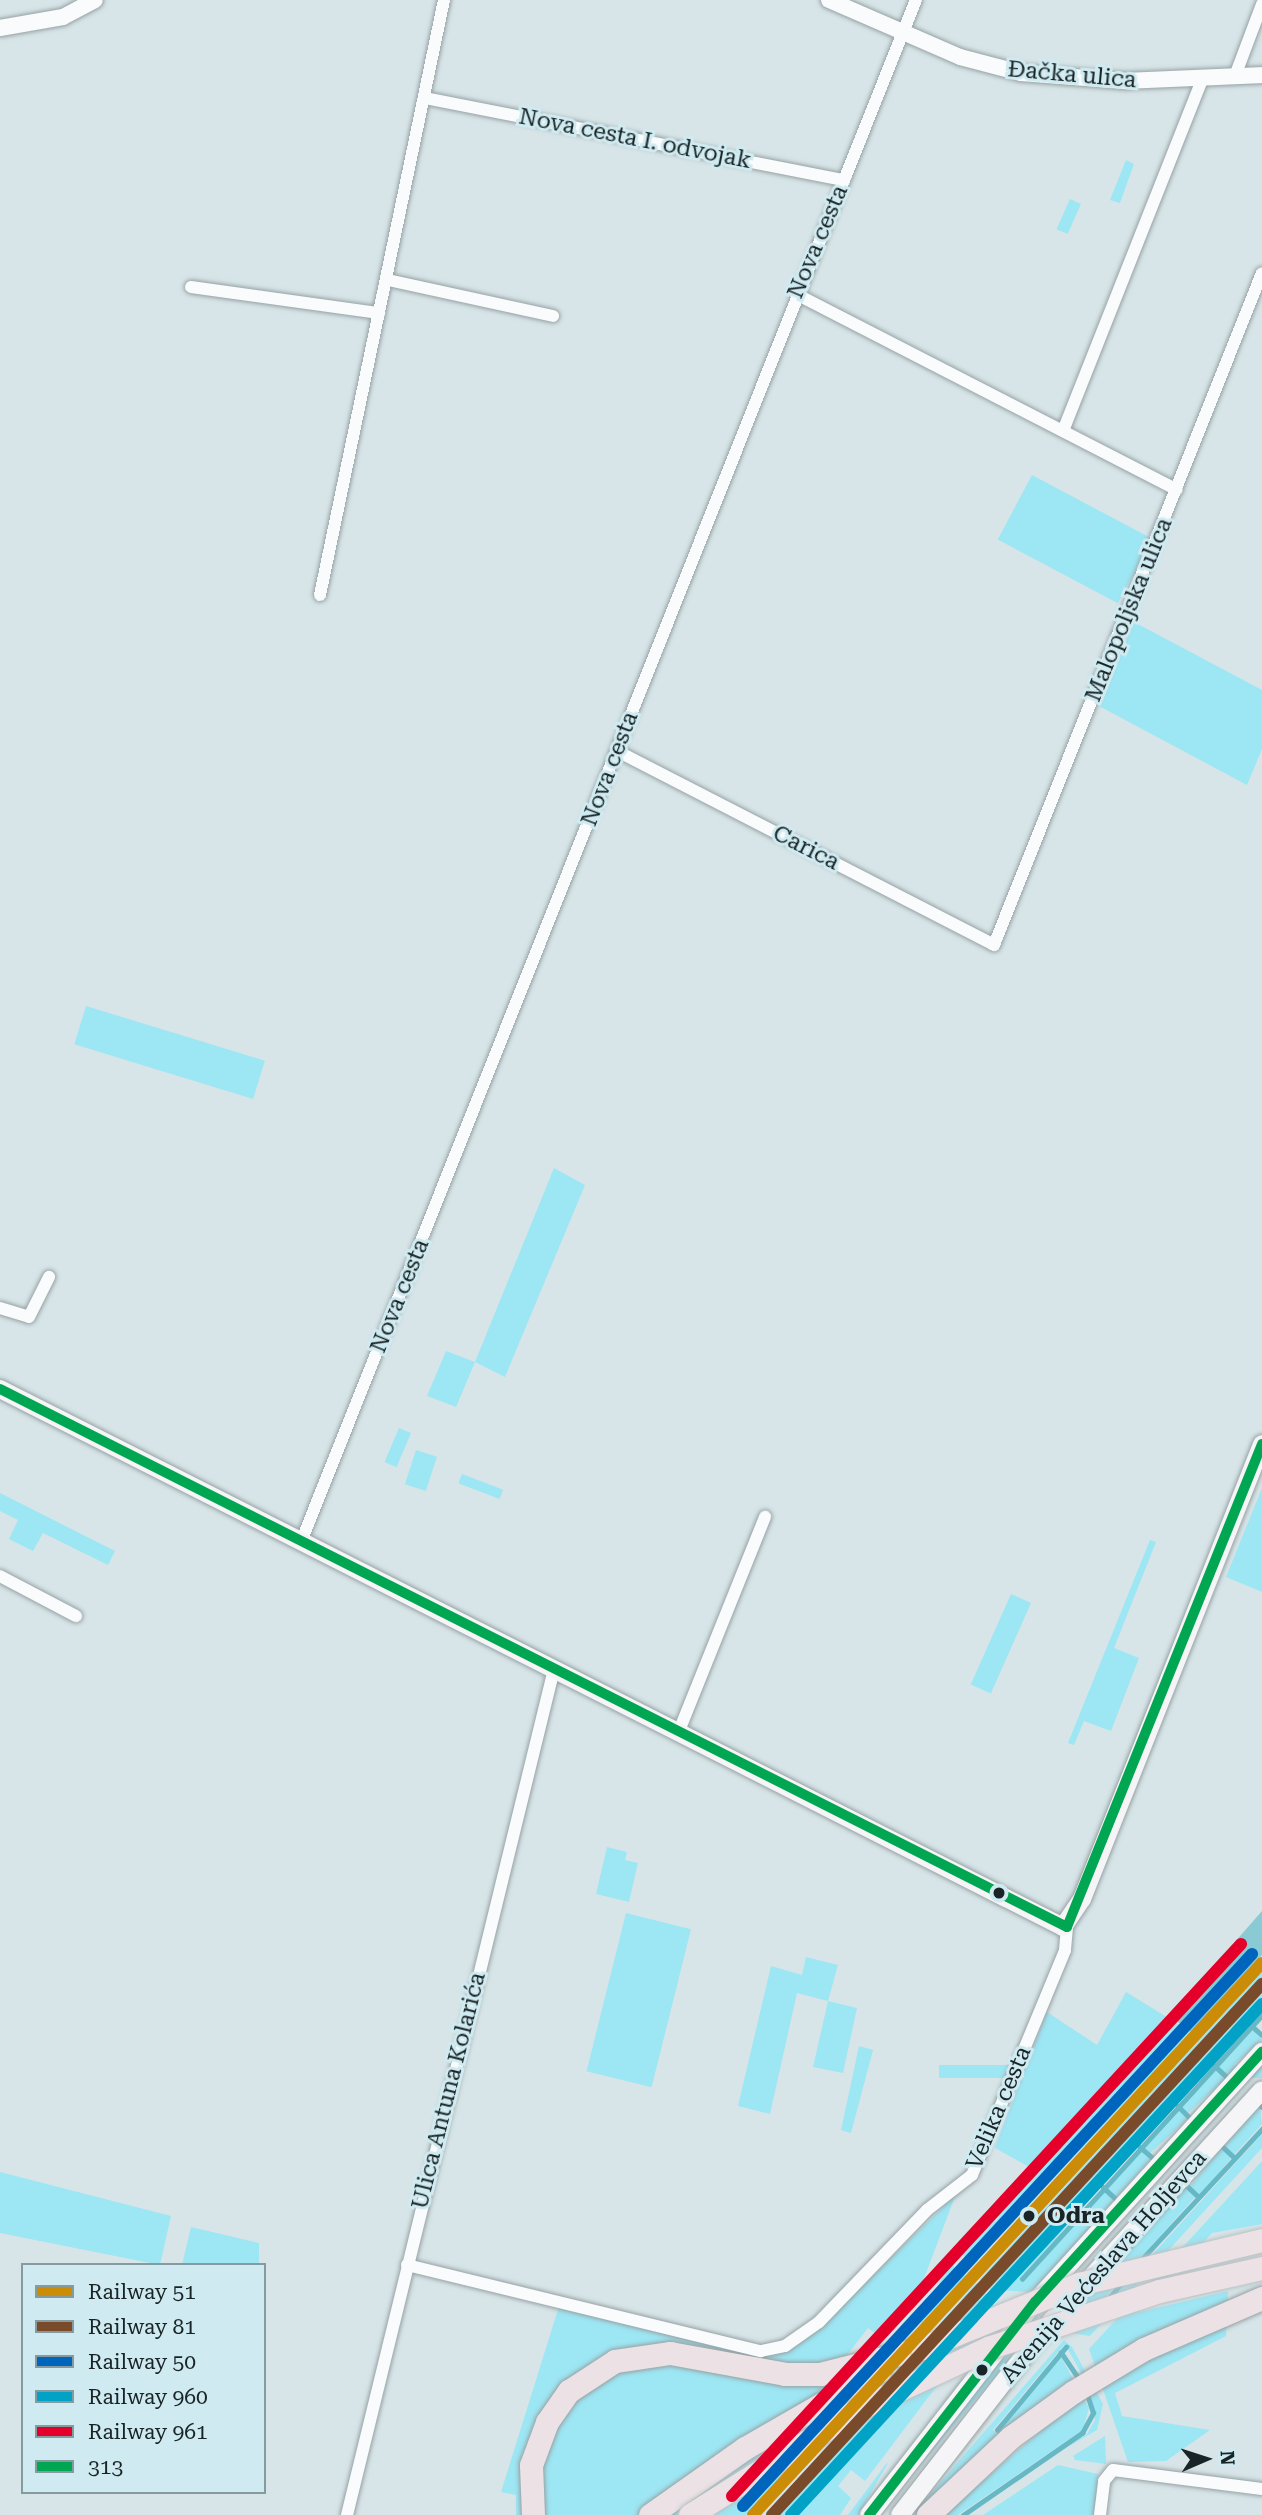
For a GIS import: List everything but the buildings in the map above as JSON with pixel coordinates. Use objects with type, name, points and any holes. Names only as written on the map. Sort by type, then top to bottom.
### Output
[{"type":"highway","points":[[650,2515],[745,2448],[922,2348],[1079,2284],[1262,2240]]},
{"type":"highway","points":[[690,2515],[858,2409],[988,2348],[1159,2291],[1262,2268]]},
{"type":"highway","points":[[928,2515],[1011,2437],[1073,2392],[1154,2344],[1262,2298]]},
{"type":"highway","points":[[534,2515],[531,2465],[547,2421],[569,2391],[615,2361],[670,2353],[785,2374],[820,2374],[922,2348]]},
{"type":"main road","points":[[0,1389],[303,1537],[554,1669],[1067,1927]]},
{"type":"main road","name":"Velika cesta","points":[[1067,1927],[1262,1444]]},
{"type":"main road","name":"Avenija Većeslava Holjevca","points":[[869,2515],[1035,2302],[1262,2052]]},
{"type":"main road","name":"Avenija Većeslava Holjevca","points":[[900,2515],[1052,2320],[1262,2090]]},
{"type":"street","points":[[0,28],[63,17],[95,0]]},
{"type":"street","points":[[320,595],[388,280],[444,0]]},
{"type":"street","name":"Đačka ulica","points":[[829,0],[981,65],[1045,77],[1203,78],[1262,75]]},
{"type":"street","name":"Nova cesta","points":[[303,1537],[617,751],[796,293],[916,0]]},
{"type":"street","points":[[1235,76],[1262,4]]},
{"type":"street","points":[[1063,431],[1203,78]]},
{"type":"street","name":"Nova cesta I. odvojak","points":[[425,98],[844,180]]},
{"type":"street","name":"Malopoljska ulica","points":[[994,945],[1262,273]]},
{"type":"street","points":[[388,280],[553,316]]},
{"type":"street","points":[[191,287],[379,313]]},
{"type":"street","points":[[796,293],[1177,490]]},
{"type":"street","name":"Carica","points":[[617,751],[994,945]]},
{"type":"street","points":[[0,1308],[29,1317],[49,1277]]},
{"type":"street","points":[[679,1731],[765,1517]]},
{"type":"street","points":[[0,1576],[76,1616]]},
{"type":"street","name":"Ulica Antuna Kolarića","points":[[347,2515],[554,1669]]},
{"type":"street","name":"Velika cesta","points":[[407,2265],[661,2322],[753,2349],[785,2346],[808,2331],[920,2217],[972,2175],[1065,1950],[1067,1927]]},
{"type":"street","points":[[1100,2515],[1111,2471],[1262,2489]]},
{"type":"shaded area","points":[[1126,160],[1134,164],[1120,203],[1110,200]]},
{"type":"shaded area","points":[[1070,199],[1081,204],[1068,234],[1057,229]]},
{"type":"shaded area","points":[[1032,475],[1152,539],[1118,603],[998,539]]},
{"type":"shaded area","points":[[1134,622],[1262,690],[1262,749],[1247,785],[1099,706]]},
{"type":"shaded area","points":[[86,1006],[265,1061],[253,1099],[74,1044]]},
{"type":"shaded area","points":[[554,1168],[585,1185],[505,1377],[475,1362]]},
{"type":"shaded area","points":[[446,1351],[475,1362],[456,1407],[427,1396]]},
{"type":"shaded area","points":[[399,1428],[411,1433],[397,1467],[385,1462]]},
{"type":"shaded area","points":[[416,1450],[437,1457],[426,1491],[405,1484]]},
{"type":"shaded area","points":[[462,1474],[503,1490],[499,1499],[458,1483]]},
{"type":"shaded area","points":[[1262,1488],[1262,1592],[1226,1577]]},
{"type":"shaded area","points":[[0,1493],[115,1551],[108,1565],[43,1533],[33,1551],[9,1539],[18,1520],[0,1511]]},
{"type":"shaded area","points":[[1150,1540],[1156,1542],[1114,1648],[1139,1658],[1111,1731],[1084,1721],[1074,1745],[1068,1743]]},
{"type":"shaded area","points":[[1011,1594],[1031,1603],[991,1693],[971,1684]]},
{"type":"shaded area","points":[[607,1847],[627,1852],[625,1860],[638,1863],[629,1902],[596,1894]]},
{"type":"shaded area","points":[[1262,1911],[1262,1955],[1191,2032],[1170,2016]]},
{"type":"shaded area","points":[[626,1913],[691,1929],[652,2087],[587,2071]]},
{"type":"shaded area","points":[[806,1957],[838,1965],[828,2001],[797,1993],[770,2114],[738,2106],[771,1966],[802,1975]]},
{"type":"shaded area","points":[[1262,1972],[1262,2010],[1096,2189],[1022,2282],[1105,2190],[1115,2199],[1032,2292],[991,2290],[980,2279]]},
{"type":"shaded area","points":[[1126,1992],[1191,2032],[973,2264],[953,2247],[969,2245],[987,2218],[996,2221],[1029,2167],[995,2148],[1047,2012],[1097,2045]]},
{"type":"shaded area","points":[[828,2001],[857,2008],[843,2073],[813,2067]]},
{"type":"shaded area","points":[[1254,2029],[1262,2039],[1224,2074],[1218,2068]]},
{"type":"shaded area","points":[[859,2046],[873,2050],[851,2133],[841,2130]]},
{"type":"shaded area","points":[[939,2065],[1262,2065],[1262,2078],[939,2078]]},
{"type":"shaded area","points":[[1217,2069],[1226,2078],[1187,2114],[1180,2108]]},
{"type":"shaded area","points":[[1260,2106],[1262,2124],[1234,2155],[1224,2146]]},
{"type":"shaded area","points":[[1179,2109],[1189,2118],[1149,2154],[1143,2148]]},
{"type":"shaded area","points":[[1262,2134],[1262,2148],[1090,2336],[1070,2333],[1074,2328],[1065,2321],[1186,2186],[1196,2196],[1097,2307],[1103,2309]]},
{"type":"shaded area","points":[[1222,2147],[1233,2156],[1201,2195],[1190,2187]]},
{"type":"shaded area","points":[[1143,2150],[1152,2158],[1116,2198],[1107,2190]]},
{"type":"shaded area","points":[[1262,2161],[1262,2224],[1212,2233],[1139,2312],[1228,2291],[1226,2336],[1115,2393],[1122,2416],[1210,2430],[1166,2461],[1128,2462],[1089,2349]]},
{"type":"shaded area","points":[[0,2172],[171,2216],[160,2263],[0,2233]]},
{"type":"shaded area","points":[[956,2194],[915,2302],[877,2335],[868,2328],[847,2355],[874,2377],[746,2515],[516,2515],[516,2495],[501,2492],[560,2303],[772,2356],[816,2332]]},
{"type":"shaded area","points":[[191,2227],[259,2243],[259,2263],[182,2263]]},
{"type":"shaded area","points":[[952,2261],[956,2272],[968,2276],[920,2330],[922,2312]]},
{"type":"shaded area","points":[[976,2283],[993,2301],[996,2324],[933,2391],[865,2481],[851,2470],[838,2486],[851,2498],[840,2515],[769,2515]]},
{"type":"shaded area","points":[[1035,2316],[1041,2321],[879,2515],[872,2510]]},
{"type":"shaded area","points":[[1064,2340],[1072,2347],[1103,2404],[1097,2430],[1036,2465],[1087,2434],[1095,2420],[1090,2389],[1065,2344],[993,2430],[998,2434],[1061,2357],[1089,2408],[1083,2430],[958,2515],[943,2515],[1063,2412],[963,2470],[912,2515]]},
{"type":"shaded area","points":[[1105,2436],[1106,2464],[1075,2460],[1073,2456]]},
{"type":"shaded area","points":[[888,2463],[858,2515],[848,2515],[886,2464]]},
{"type":"shaded area","points":[[1058,2465],[1098,2474],[1095,2515],[983,2515]]},
{"type":"waterway","points":[[1022,2279],[1262,2015]]},
{"type":"waterway","points":[[1252,2026],[1262,2035]]},
{"type":"waterway","points":[[1215,2066],[1227,2077]]},
{"type":"waterway","points":[[1178,2106],[1189,2117]]},
{"type":"waterway","points":[[1142,2259],[1262,2129]]},
{"type":"waterway","points":[[1140,2147],[1152,2157]]},
{"type":"waterway","points":[[1223,2147],[1235,2158]]},
{"type":"waterway","points":[[1187,2186],[1199,2197]]},
{"type":"waterway","points":[[1103,2187],[1115,2198]]},
{"type":"waterway","points":[[1108,2299],[1123,2282]]},
{"type":"waterway","points":[[997,2430],[1066,2347]]},
{"type":"waterway","points":[[1061,2352],[1080,2380]]},
{"type":"waterway","points":[[963,2515],[1082,2433],[1093,2413],[1086,2391]]},
{"type":"rail line","name":"961","points":[[732,2496],[1241,1944]]},
{"type":"rail line","name":"50","points":[[743,2506],[1252,1954]]},
{"type":"rail line","name":"51","points":[[753,2515],[1262,1963]]},
{"type":"rail line","name":"81","points":[[772,2515],[1262,1984]]},
{"type":"rail line","name":"960","points":[[791,2515],[1262,2004]]},
{"type":"transit line","name":"313","points":[[0,1389],[1067,1927]]},
{"type":"transit line","name":"313","points":[[1067,1927],[1262,1444]]},
{"type":"transit line","name":"313","points":[[869,2515],[1035,2302],[1262,2052]]},
{"type":"place","name":"Odra","points":[[1029,2216]]}]
